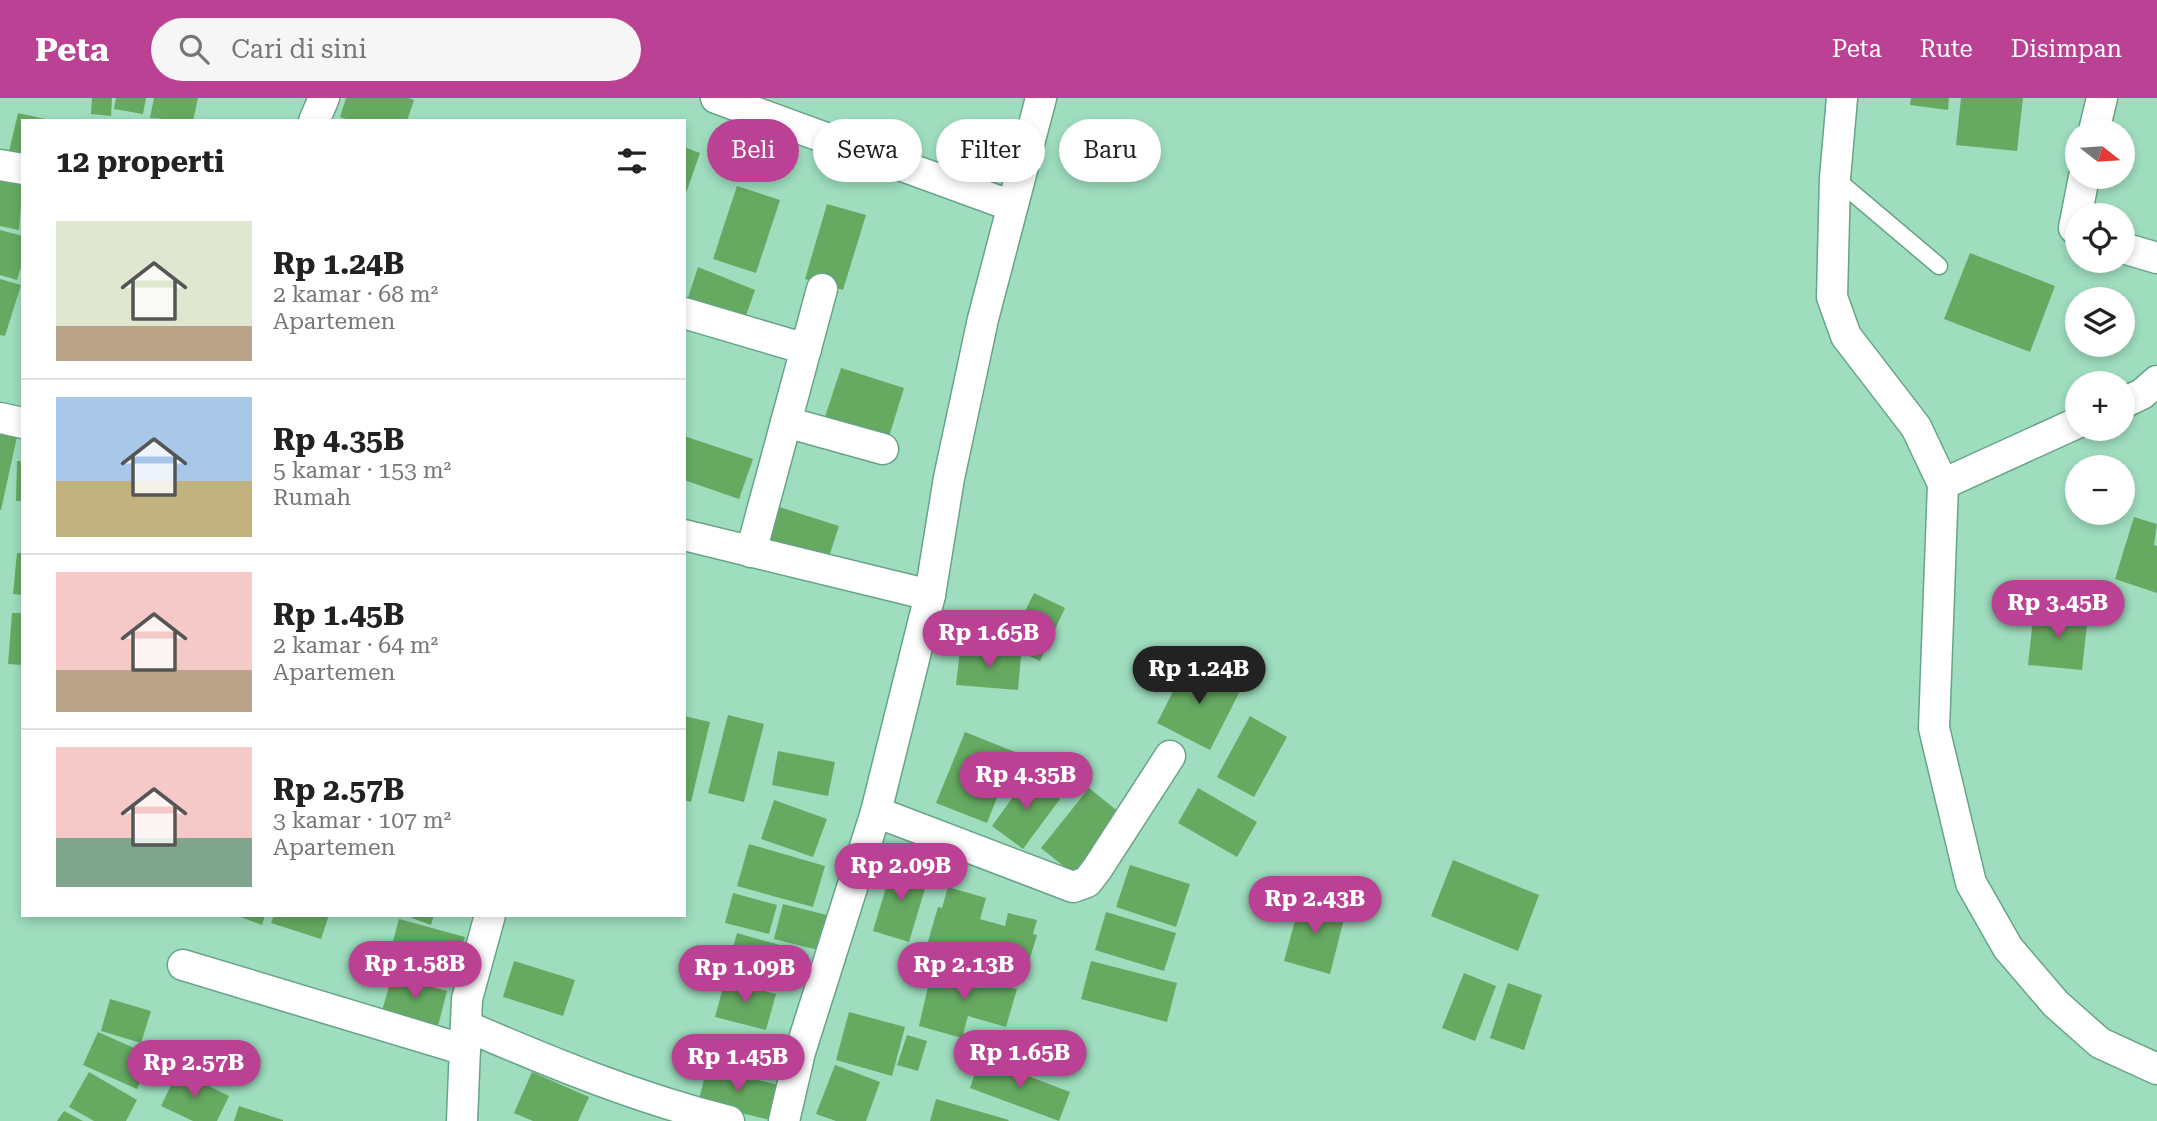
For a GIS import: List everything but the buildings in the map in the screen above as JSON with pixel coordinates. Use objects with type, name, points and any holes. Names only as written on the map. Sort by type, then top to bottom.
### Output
[{"type":"street","points":[[315,119],[324,98]]},
{"type":"street","points":[[716,98],[1012,206]]},
{"type":"street","points":[[784,1121],[800,1052],[876,812],[930,596],[952,464],[983,319],[1041,98]]},
{"type":"street","points":[[1842,98],[1831,273],[1834,310],[1846,336],[1916,428],[1943,484],[1934,728],[1971,883],[2008,948],[2056,1004],[2100,1043],[2157,1069]]},
{"type":"street","points":[[2097,119],[2102,98]]},
{"type":"street","points":[[0,164],[21,169]]},
{"type":"street","points":[[2135,251],[2157,257]]},
{"type":"street","points":[[751,552],[822,289]]},
{"type":"street","points":[[686,314],[806,349]]},
{"type":"street","points":[[2135,397],[2157,381]]},
{"type":"street","points":[[0,418],[21,423]]},
{"type":"street","points":[[786,422],[883,449]]},
{"type":"street","points":[[1943,484],[2065,428]]},
{"type":"street","points":[[686,536],[930,596]]},
{"type":"street","points":[[876,812],[1073,887],[1087,882],[1097,869],[1170,756]]},
{"type":"street","points":[[462,1121],[467,999],[489,917]]},
{"type":"street","points":[[183,965],[465,1038],[665,1105],[729,1121]]},
{"type":"lane","points":[[1835,178],[1939,266]]}]
